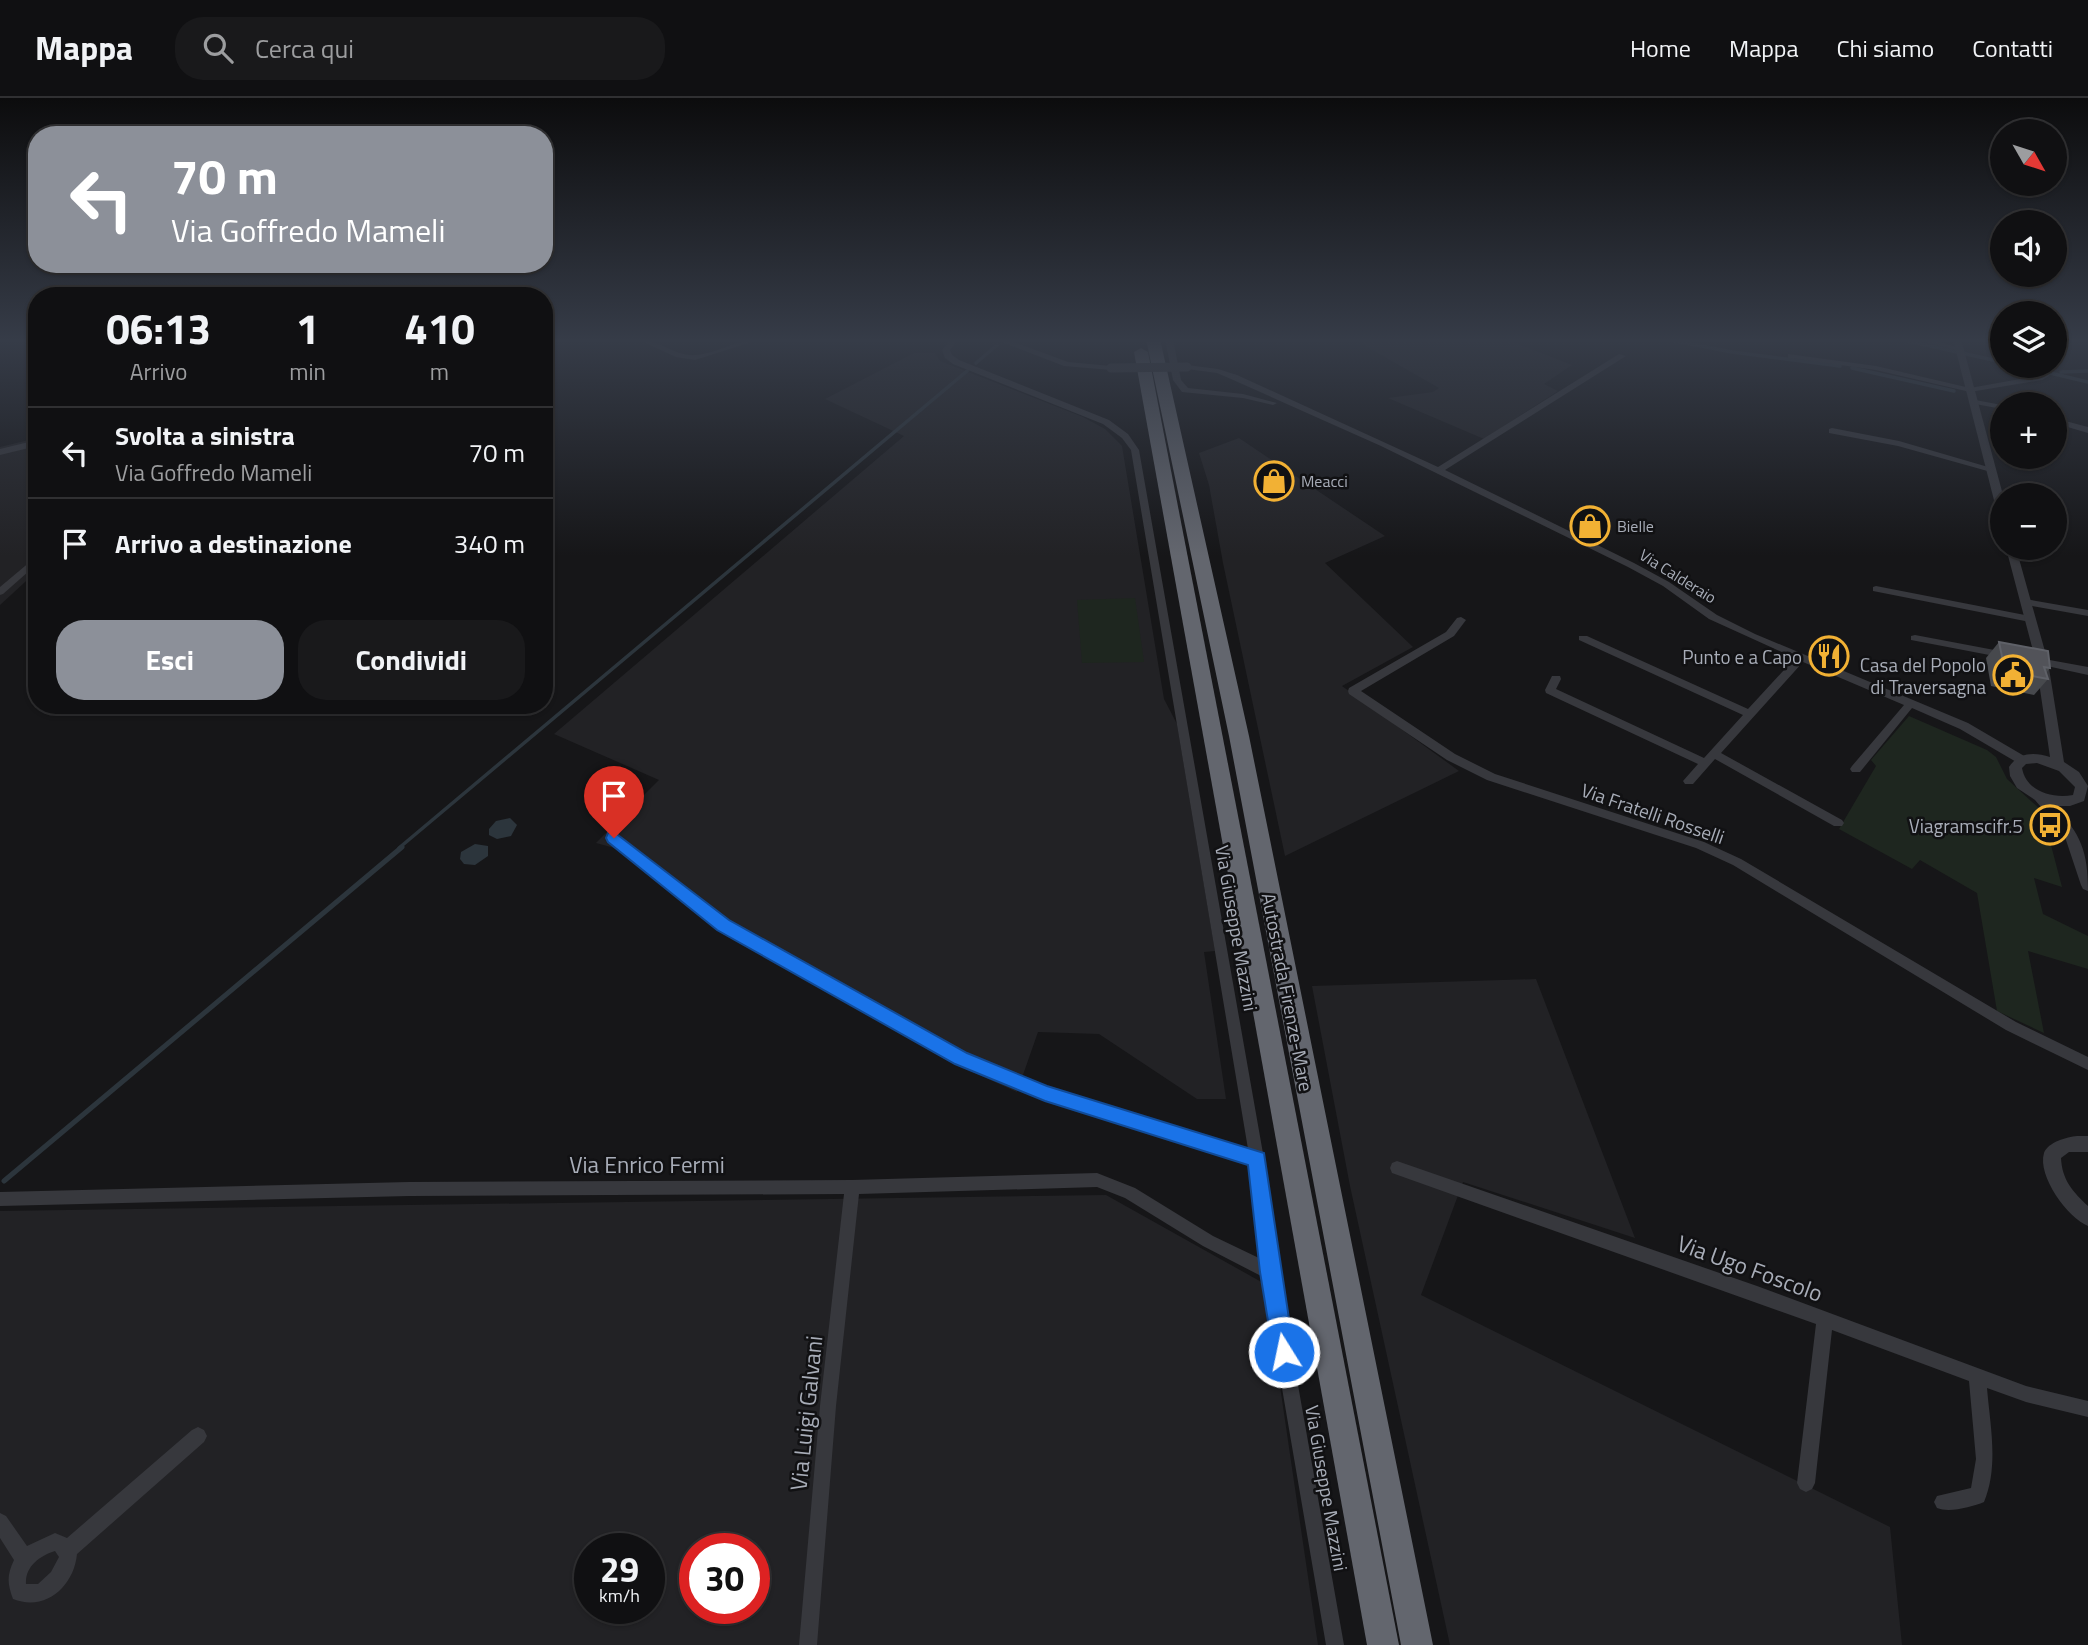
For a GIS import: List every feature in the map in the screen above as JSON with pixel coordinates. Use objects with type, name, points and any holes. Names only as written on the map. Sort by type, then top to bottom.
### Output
[{"type":"highway","name":"Autostrada Firenze-Mare","points":[[1152,411],[1383,1645]]},
{"type":"highway","name":"Autostrada Firenze-Mare","points":[[1169,411],[1239,736],[1417,1645]]},
{"type":"street","name":"Via Giuseppe Mazzini","points":[[1079,411],[1106,422],[1125,436],[1135,450],[1257,1159],[1270,1272],[1335,1645]]},
{"type":"street","name":"Via Calderaio","points":[[1307,411],[1631,565],[1666,584],[1713,617],[1751,636],[1964,726],[2019,763]]},
{"type":"street","points":[[1438,471],[1534,411]]},
{"type":"street","points":[[1976,411],[1990,465]]},
{"type":"street","points":[[2067,424],[2088,430]]},
{"type":"street","points":[[1832,430],[1899,444],[1990,469]]},
{"type":"street","points":[[0,452],[28,445]]},
{"type":"street","points":[[1991,469],[1995,483]]},
{"type":"street","points":[[2014,560],[2042,662],[2058,764]]},
{"type":"street","points":[[0,592],[28,567]]},
{"type":"street","points":[[1876,589],[2030,619]]},
{"type":"street","points":[[2025,602],[2088,613]]},
{"type":"street","name":"Via Fratelli Rosselli","points":[[1461,620],[1450,634],[1353,691],[1451,757],[1491,777],[1700,845],[1737,862],[2011,1026],[2088,1063]]},
{"type":"street","points":[[1583,638],[1750,714]]},
{"type":"street","points":[[1915,638],[2088,671]]},
{"type":"street","points":[[1689,781],[1802,657]]},
{"type":"street","points":[[1556,678],[1550,690],[1705,763]]},
{"type":"street","points":[[1856,769],[1911,703]]},
{"type":"street","points":[[2055,747],[2046,756],[2019,763],[2014,772],[2022,784],[2038,795],[2065,825]]},
{"type":"street","points":[[1713,753],[1838,823]]},
{"type":"street","points":[[2037,758],[2058,764],[2074,775],[2084,794],[2057,801],[2038,795]]},
{"type":"street","points":[[2057,801],[2065,825],[2078,848],[2088,886]]},
{"type":"street","points":[[614,838],[723,925],[961,1059],[1045,1093],[1257,1159]]},
{"type":"street","points":[[2088,1144],[2070,1143],[2052,1155],[2052,1174],[2067,1197],[2088,1218]]},
{"type":"street","name":"Via Ugo Foscolo","points":[[1397,1168],[1825,1319],[2026,1394],[2088,1409]]},
{"type":"street","name":"Via Enrico Fermi","points":[[2,1201],[409,1189],[852,1186],[1097,1180],[1129,1193],[1208,1241],[1270,1272]]},
{"type":"street","name":"Via Luigi Galvani","points":[[807,1645],[828,1406],[852,1186]]},
{"type":"street","points":[[1806,1483],[1825,1319]]},
{"type":"street","points":[[1943,1502],[1978,1496],[1985,1459],[1977,1375]]},
{"type":"street","points":[[67,1550],[198,1436]]},
{"type":"street","points":[[0,1522],[25,1560]]},
{"type":"street","points":[[46,1544],[61,1544],[67,1550],[67,1563],[57,1580],[41,1592],[20,1592],[17,1587],[18,1572],[25,1560],[46,1544]]},
{"type":"shaded area","points":[[851,411],[1068,411],[1105,429],[1122,446],[1164,699],[1177,724],[1215,951],[1204,952],[1226,1099],[1197,1099],[1099,1034],[1038,1032],[1017,1092],[948,1061],[750,946],[691,909],[622,850],[596,843],[659,780],[554,734],[904,436]]},
{"type":"shaded area","points":[[1419,411],[1527,411],[1484,439]]},
{"type":"shaded area","points":[[1239,438],[1385,536],[1325,563],[1413,647],[1342,686],[1459,771],[1285,856],[1209,485],[1199,453]]},
{"type":"shaded area","points":[[28,440],[28,579],[0,605],[0,447]]},
{"type":"shaded area","points":[[1135,598],[1144,662],[1082,663],[1077,600]]},
{"type":"shaded area","points":[[1909,716],[1987,750],[1996,757],[2007,779],[2042,811],[2062,887],[2034,878],[2043,914],[2088,936],[2088,969],[2028,951],[2044,1033],[1997,1011],[1977,893],[1920,860],[1912,869],[1839,829],[1876,766],[1871,760]]},
{"type":"shaded area","points":[[510,818],[517,825],[511,836],[497,839],[489,835],[489,829],[496,821]]},
{"type":"shaded area","points":[[475,844],[488,846],[488,856],[475,865],[464,864],[460,859],[461,852]]},
{"type":"shaded area","points":[[1536,979],[1635,1238],[1463,1182],[1421,1295],[1890,1527],[1902,1645],[1450,1645],[1350,1186],[1312,986]]},
{"type":"shaded area","points":[[1106,1195],[1265,1284],[1318,1645],[0,1645],[0,1211]]},
{"type":"building","points":[[1999,642],[2048,651],[2050,668],[2044,667],[2048,679],[2005,671]]},
{"type":"waterway","points":[[399,848],[919,411]]},
{"type":"waterway","points":[[4,1181],[402,847]]},
{"type":"place","name":"Meacci","points":[[1274,481]]},
{"type":"place","name":"Bielle","points":[[1590,526]]},
{"type":"place","name":"Punto e a Capo","points":[[1829,656]]},
{"type":"place","name":"Casa del Popolo di Traversagna","points":[[2013,675]]},
{"type":"place","name":"Viagramscifr.5","points":[[2050,825]]},
{"type":"route","points":[[614,838],[723,925],[961,1059],[1045,1093],[1257,1159],[1270,1272],[1284,1352]]}]
